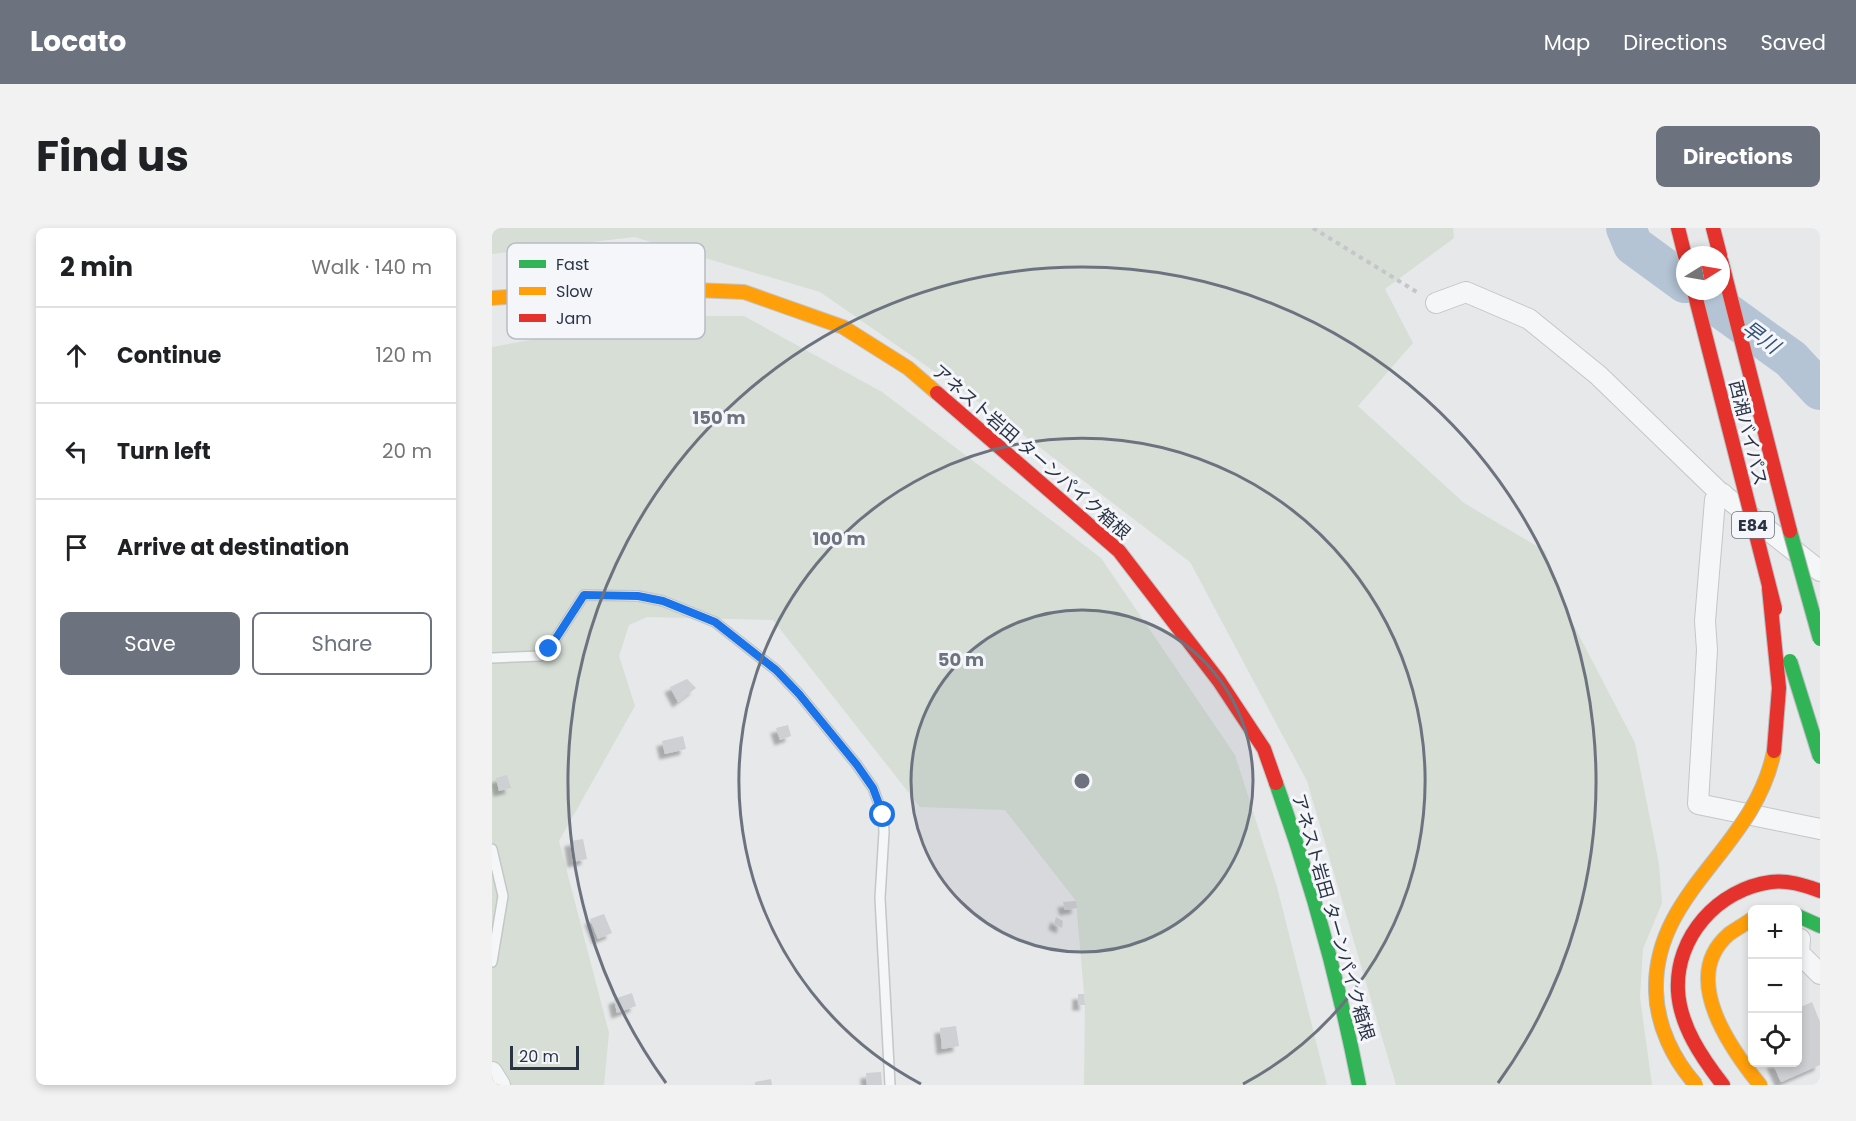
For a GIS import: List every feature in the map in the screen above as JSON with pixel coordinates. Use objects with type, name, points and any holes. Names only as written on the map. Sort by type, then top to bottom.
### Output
[{"type":"main road","points":[[1678,228],[1682,246]]},
{"type":"main road","points":[[1713,228],[1718,246]]},
{"type":"main road","name":"アネスト岩田 ターンパイク箱根","points":[[705,290],[744,292],[843,327],[909,368],[1119,551],[1205,662],[1264,749],[1296,839],[1345,1014],[1359,1085]]},
{"type":"main road","name":"西湘バイパス","points":[[1730,296],[1766,442],[1820,639]]},
{"type":"main road","name":"アネスト岩田 ターンパイク箱根","points":[[492,298],[507,297]]},
{"type":"main road","name":"西湘バイパス","points":[[1696,300],[1769,588],[1820,757]]},
{"type":"main road","points":[[1696,1085],[1671,1049],[1659,1021],[1654,986],[1657,953],[1684,897],[1744,823],[1763,789],[1773,760],[1778,729],[1779,687],[1769,588]]},
{"type":"main road","points":[[1814,618],[1820,633]]},
{"type":"main road","points":[[1723,1085],[1702,1057],[1689,1033],[1681,1006],[1678,977],[1684,951],[1693,932],[1710,908],[1731,893],[1755,884],[1786,882],[1820,891]]},
{"type":"main road","points":[[1802,918],[1820,926]]},
{"type":"main road","points":[[1748,921],[1740,925],[1716,950],[1708,976],[1720,1031],[1742,1064],[1760,1085]]},
{"type":"street","points":[[1436,303],[1466,292],[1529,320],[1598,375],[1723,494],[1820,571]]},
{"type":"street","points":[[1723,494],[1715,500],[1705,621],[1707,650],[1698,804],[1820,829]]},
{"type":"street","points":[[1802,956],[1820,974]]},
{"type":"street","points":[[492,1072],[500,1085]]},
{"type":"lane","points":[[492,658],[540,656],[549,649],[584,595],[638,596],[663,601],[715,622],[776,670],[799,694],[873,788],[883,815],[880,898],[890,1085]]},
{"type":"lane","points":[[492,849],[503,896],[492,962]]},
{"type":"path","points":[[1313,228],[1436,303]]},
{"type":"shaded area","points":[[492,228],[1453,228],[1454,238],[1385,289],[1413,343],[1358,406],[1464,503],[1545,551],[1572,622],[1635,743],[1659,864],[1662,903],[1643,949],[1640,997],[1652,1085],[1396,1085],[1307,781],[1190,562],[1000,417],[820,292],[705,258],[705,243],[654,243],[634,237],[584,243],[507,243],[507,252],[492,254]]},
{"type":"shaded area","points":[[705,316],[744,316],[882,392],[1101,558],[1235,755],[1277,887],[1327,1085],[1084,1085],[1085,1005],[1076,901],[1005,810],[920,807],[773,620],[647,617],[629,625],[619,656],[635,706],[559,841],[609,1033],[604,1085],[492,1085],[492,347],[535,339],[705,339]]},
{"type":"building","points":[[687,679],[696,688],[678,702],[670,687]]},
{"type":"building","points":[[788,725],[791,736],[780,740],[776,728]]},
{"type":"building","points":[[683,736],[686,749],[665,754],[662,741]]},
{"type":"building","points":[[507,775],[511,788],[499,791],[496,778]]},
{"type":"building","points":[[583,839],[587,859],[573,862],[570,841]]},
{"type":"building","points":[[1076,901],[1077,908],[1065,910],[1063,902]]},
{"type":"building","points":[[604,914],[612,933],[598,939],[590,919]]},
{"type":"building","points":[[1056,917],[1063,921],[1062,928],[1054,924]]},
{"type":"building","points":[[632,993],[636,1006],[617,1013],[614,999]]},
{"type":"building","points":[[1078,994],[1084,994],[1085,1005],[1078,1005]]},
{"type":"building","points":[[1812,1002],[1820,1022],[1820,1065],[1781,1082],[1774,1067],[1802,1067],[1802,1006]]},
{"type":"building","points":[[956,1026],[959,1046],[942,1049],[940,1028]]},
{"type":"building","points":[[881,1072],[882,1085],[867,1085],[866,1073]]},
{"type":"building","points":[[771,1079],[772,1085],[755,1085],[755,1082]]},
{"type":"waterway","name":"早川","points":[[1626,228],[1633,245],[1676,276]]},
{"type":"waterway","name":"早川","points":[[1712,302],[1791,359],[1820,390]]},
{"type":"traffic: fast","points":[[1790,531],[1820,639]]},
{"type":"traffic: fast","points":[[1790,661],[1820,757]]},
{"type":"traffic: fast","points":[[1276,783],[1323,932],[1343,1009],[1359,1085]]},
{"type":"traffic: fast","points":[[1802,918],[1820,926]]},
{"type":"traffic: slow","points":[[705,290],[744,292],[843,327],[908,368],[937,393]]},
{"type":"traffic: slow","points":[[492,298],[507,297]]},
{"type":"traffic: slow","points":[[1696,1085],[1674,1053],[1659,1017],[1656,991],[1659,956],[1670,925],[1687,897],[1747,816],[1763,785],[1774,751]]},
{"type":"traffic: slow","points":[[1748,922],[1729,934],[1715,951],[1709,971],[1709,991],[1714,1012],[1724,1032],[1735,1052],[1760,1085]]},
{"type":"traffic: jam","points":[[1678,228],[1682,246]]},
{"type":"traffic: jam","points":[[1713,228],[1718,246]]},
{"type":"traffic: jam","points":[[1730,295],[1790,531]]},
{"type":"traffic: jam","points":[[1696,300],[1775,609]]},
{"type":"traffic: jam","points":[[937,393],[1119,551],[1219,681],[1264,749],[1276,783]]},
{"type":"traffic: jam","points":[[1769,588],[1779,688],[1774,751]]},
{"type":"traffic: jam","points":[[1723,1085],[1693,1041],[1680,1004],[1679,971],[1692,935],[1717,905],[1752,886],[1784,882],[1820,891]]},
{"type":"route","points":[[549,649],[584,595],[638,596],[663,601],[715,622],[738,643],[776,670],[799,694],[873,788],[883,815]]}]
